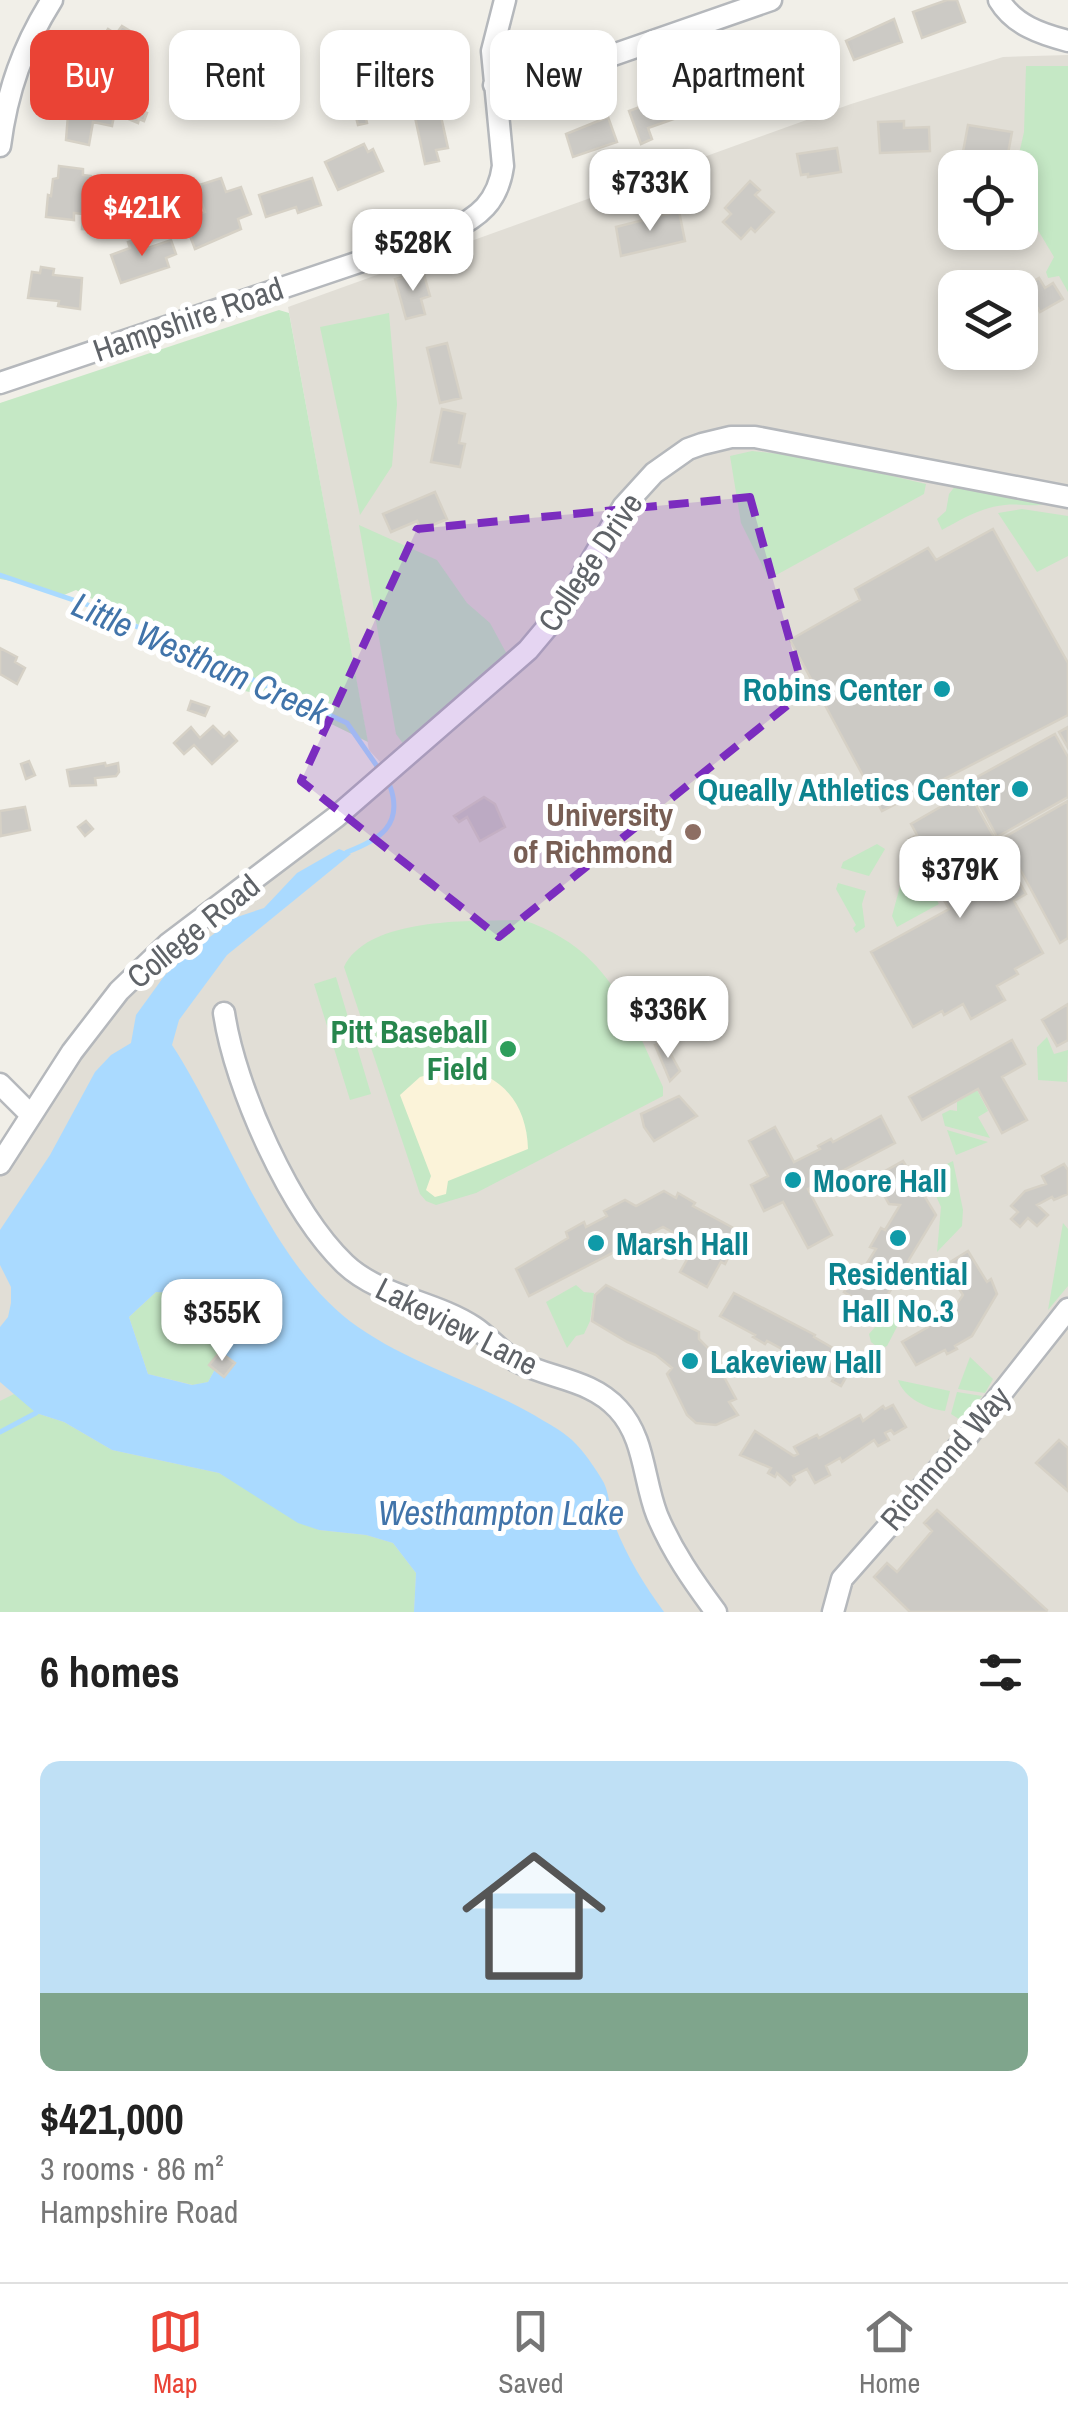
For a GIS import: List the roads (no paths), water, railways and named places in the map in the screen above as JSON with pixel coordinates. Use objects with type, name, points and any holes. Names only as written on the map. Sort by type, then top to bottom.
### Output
[{"type":"street","points":[[0,146],[21,55],[52,0]]},
{"type":"street","name":"Hampshire Road","points":[[497,30],[504,0]]},
{"type":"street","points":[[617,54],[771,0]]},
{"type":"street","points":[[1000,0],[1023,25],[1068,41]]},
{"type":"street","name":"Hampshire Road","points":[[0,384],[470,221],[486,208],[500,184],[503,166],[498,120]]},
{"type":"street","name":"College Drive","points":[[384,776],[544,635],[624,507],[654,473],[688,449],[731,438],[790,441],[1068,497]]},
{"type":"street","name":"College Road","points":[[0,1164],[94,1021],[147,963],[384,776]]},
{"type":"street","name":"Lakeview Lane","points":[[224,1013],[228,1044],[252,1110],[304,1210],[336,1254],[360,1276],[474,1327],[513,1359],[608,1399],[633,1430],[656,1511],[673,1550],[716,1612]]},
{"type":"street","points":[[0,1084],[30,1114]]},
{"type":"street","name":"Richmond Way","points":[[833,1612],[842,1579],[967,1436],[1068,1309]]},
{"type":"water","name":"Westhampton Lake","points":[[339,849],[351,854],[227,955],[179,1020],[172,1045],[253,1195],[300,1270],[327,1301],[378,1340],[513,1404],[572,1440],[604,1483],[620,1538],[664,1612],[414,1612],[416,1573],[393,1543],[298,1523],[219,1473],[112,1450],[64,1422],[36,1413],[0,1382],[0,1327],[8,1317],[11,1287],[0,1265],[0,1230],[50,1155],[95,1072],[111,1055],[131,1043],[136,1015],[165,975],[234,918],[264,908],[297,873]],"holes":[[[156,1292],[174,1293],[189,1310],[215,1326],[224,1353],[208,1382],[192,1385],[148,1374],[129,1317]]]},
{"type":"waterway","name":"Little Westham Creek","points":[[0,575],[94,607],[347,723],[379,769]]},
{"type":"waterway","name":"Little Westham Creek","points":[[347,852],[386,829],[394,811],[390,786]]},
{"type":"waterway","points":[[0,1432],[36,1413]]},
{"type":"place","name":"Robins Center","points":[[942,689]]},
{"type":"place","name":"Queally Athletics Center","points":[[1020,789]]},
{"type":"place","name":"University of Richmond","points":[[693,832]]},
{"type":"place","name":"Pitt Baseball Field","points":[[508,1049]]},
{"type":"place","name":"Moore Hall","points":[[793,1180]]},
{"type":"place","name":"Residential Hall No.3","points":[[898,1238]]},
{"type":"place","name":"Marsh Hall","points":[[596,1243]]},
{"type":"place","name":"Lakeview Hall","points":[[690,1361]]}]
